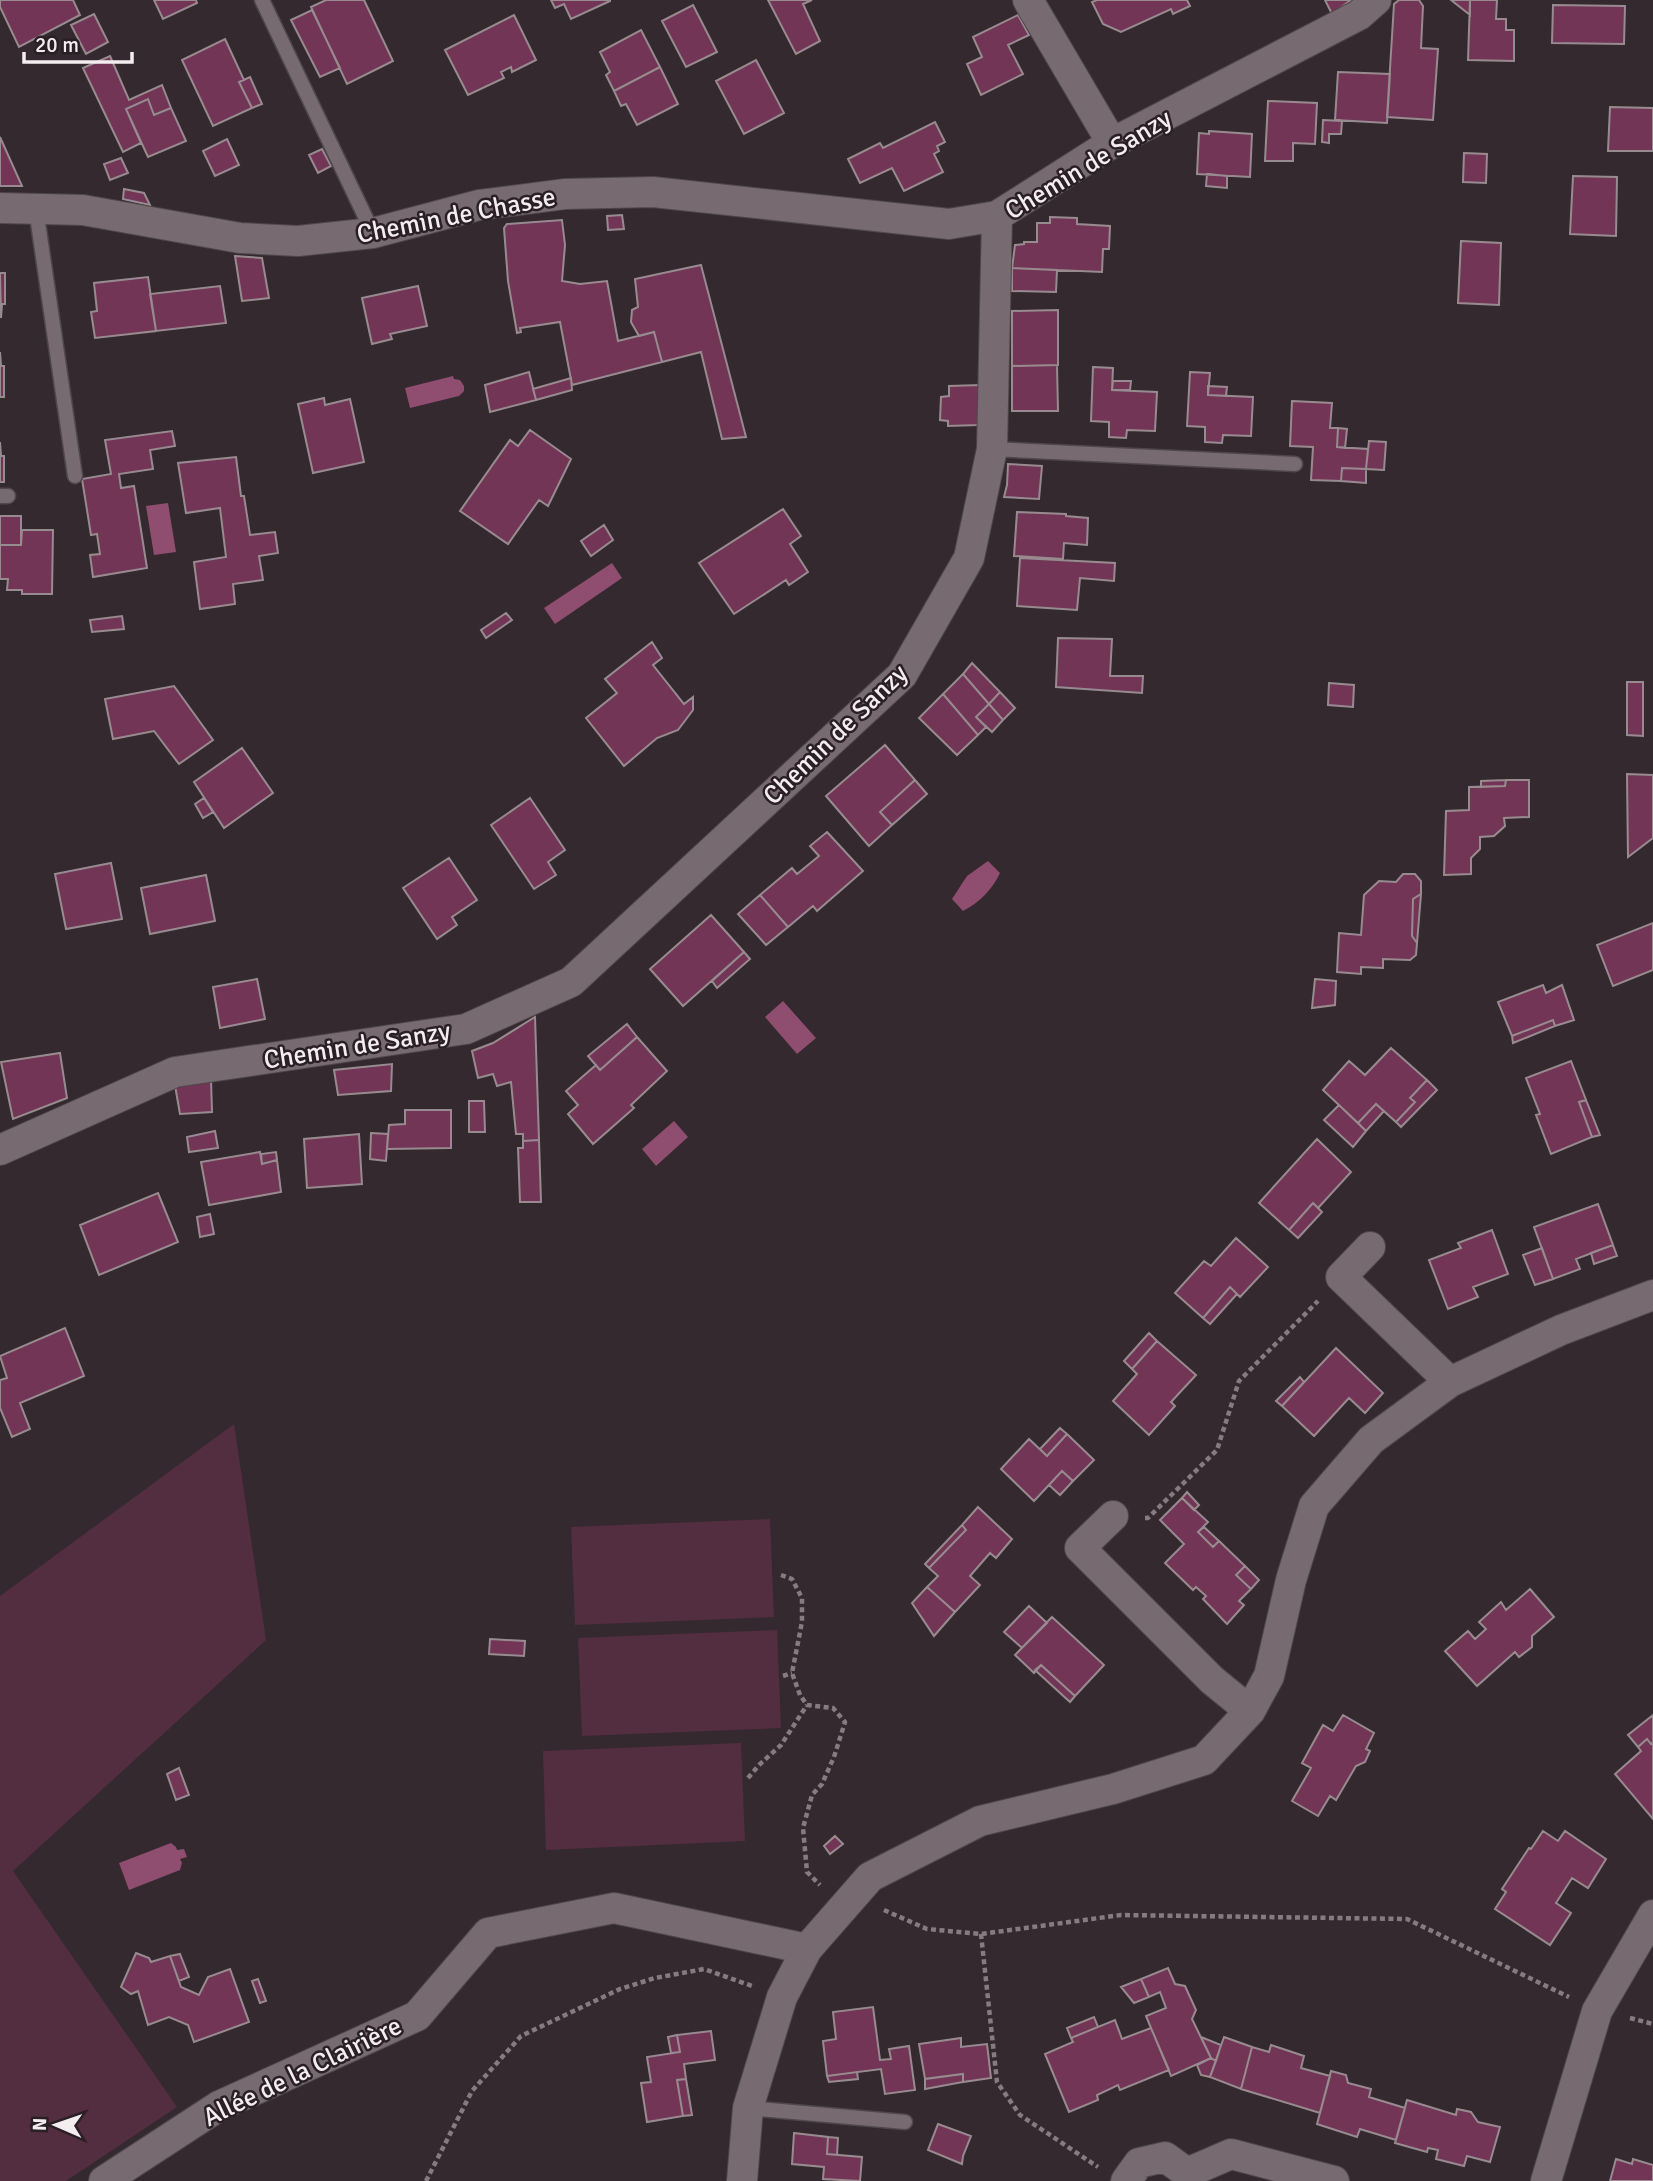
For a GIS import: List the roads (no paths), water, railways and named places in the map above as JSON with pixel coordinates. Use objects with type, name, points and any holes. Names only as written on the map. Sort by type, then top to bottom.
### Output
[{"type":"street","points":[[1028,0],[1112,143]]},
{"type":"street","name":"Chemin de Sanzy","points":[[0,1150],[174,1072],[466,1029],[571,982],[902,675],[969,558],[992,449],[997,216],[1112,143],[1359,15],[1376,0]]},
{"type":"street","name":"Chemin de Chasse","points":[[0,208],[83,210],[240,238],[298,241],[373,233],[479,205],[565,194],[653,192],[949,224],[997,216]]},
{"type":"street","points":[[1370,1247],[1341,1277],[1450,1382]]},
{"type":"street","points":[[743,2181],[748,2108],[782,1997],[807,1949],[870,1877],[980,1821],[1113,1789],[1204,1760],[1250,1711],[1269,1676],[1291,1580],[1314,1506],[1371,1440],[1450,1382],[1561,1330],[1653,1295]]},
{"type":"street","points":[[1113,1516],[1080,1548],[1212,1680],[1250,1711]]},
{"type":"street","name":"Allée de la Clairière","points":[[104,2181],[219,2106],[417,2016],[488,1933],[614,1909],[807,1949]]},
{"type":"street","points":[[1546,2181],[1597,2011],[1653,1915]]},
{"type":"street","points":[[1117,2177],[1139,2162],[1165,2157],[1188,2177],[1231,2154],[1334,2181]]},
{"type":"lane","points":[[262,0],[373,233]]},
{"type":"lane","points":[[36,209],[75,476]]},
{"type":"lane","points":[[992,449],[1295,464]]},
{"type":"lane","points":[[748,2108],[905,2122]]}]
